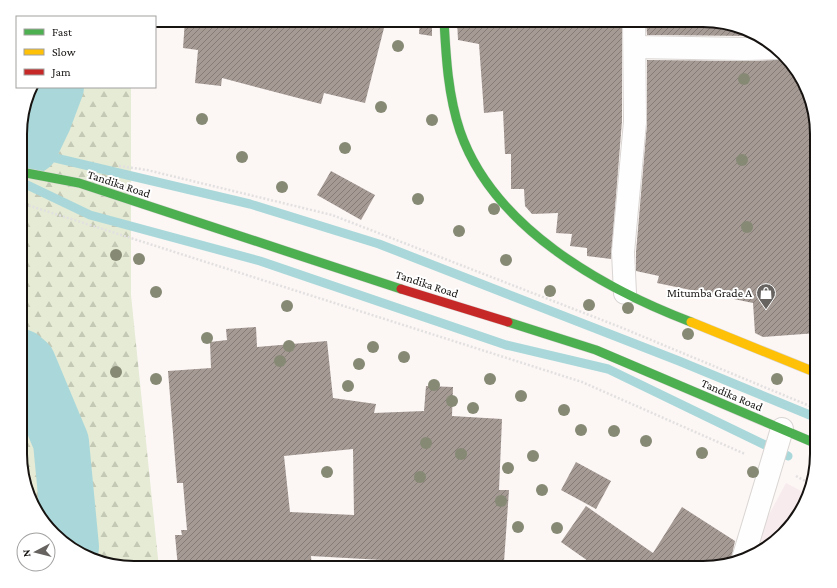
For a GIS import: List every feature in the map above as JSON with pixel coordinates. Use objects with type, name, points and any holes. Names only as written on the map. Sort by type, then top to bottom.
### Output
[{"type":"street","points":[[444,27],[447,70],[454,109],[466,147],[496,195],[534,234],[577,266],[648,305],[810,370]]},
{"type":"street","points":[[625,293],[623,252],[635,122],[634,27]]},
{"type":"street","points":[[635,47],[767,48]]},
{"type":"street","name":"Tandika Road","points":[[27,173],[79,183],[363,277],[596,350],[810,441]]},
{"type":"street","points":[[745,553],[782,429]]},
{"type":"path","points":[[117,165],[147,170],[332,215],[620,327],[810,405]]},
{"type":"path","points":[[27,205],[582,382],[806,482]]},
{"type":"shaded area","points":[[786,483],[803,492],[796,508],[779,530],[754,548],[754,542]]},
{"type":"green space","points":[[37,88],[131,88],[131,295],[158,561],[127,561],[106,557],[80,547],[69,539],[58,530],[41,508],[31,482],[27,461],[27,134],[31,106]]},
{"type":"building","points":[[184,27],[384,27],[365,103],[324,93],[321,104],[222,78],[221,86],[195,83],[198,50],[183,48]]},
{"type":"building","points":[[420,27],[432,27],[432,36],[419,34]]},
{"type":"building","points":[[457,27],[622,27],[622,121],[611,259],[587,256],[587,248],[570,246],[572,234],[556,233],[558,213],[532,214],[525,206],[524,189],[511,189],[511,154],[505,154],[503,111],[484,113],[479,44],[458,40]]},
{"type":"building","points":[[646,27],[710,27],[724,29],[745,36],[647,35]]},
{"type":"building","points":[[780,59],[792,74],[799,87],[806,106],[810,127],[810,334],[763,337],[755,333],[753,303],[657,283],[659,276],[636,271],[636,252],[647,123],[647,60],[776,60]]},
{"type":"building","points":[[331,171],[375,195],[361,220],[317,195]]},
{"type":"building","points":[[256,327],[257,347],[327,341],[333,398],[376,404],[374,413],[424,411],[426,386],[453,387],[452,416],[502,419],[499,490],[509,490],[504,561],[382,561],[311,556],[311,561],[177,561],[175,535],[182,535],[181,530],[187,530],[183,483],[177,483],[168,371],[211,368],[210,342],[227,340],[226,329]],"holes":[[[353,449],[354,515],[290,512],[284,456]]]},
{"type":"building","points":[[576,462],[611,481],[596,509],[561,490]]},
{"type":"building","points":[[586,506],[653,553],[682,507],[735,541],[732,557],[703,561],[588,561],[561,542]]},
{"type":"waterway","points":[[28,148],[31,146],[44,119],[56,88]]},
{"type":"waterway","points":[[27,148],[47,156],[250,204],[379,244],[679,361],[810,415]]},
{"type":"waterway","points":[[27,185],[90,215],[260,261],[506,345],[608,369],[788,456]]},
{"type":"waterway","points":[[27,362],[61,442],[70,540]]},
{"type":"traffic: fast","points":[[444,27],[450,90],[460,131],[476,165],[498,197],[524,225],[554,250],[588,272],[622,291],[691,322]]},
{"type":"traffic: fast","points":[[27,173],[79,183],[401,289]]},
{"type":"traffic: fast","points":[[508,322],[596,350],[810,441]]},
{"type":"traffic: slow","points":[[691,322],[810,370]]},
{"type":"traffic: jam","points":[[401,289],[508,322]]},
{"type":"place","name":"Mitumba Grade A","points":[[766,310]]}]
